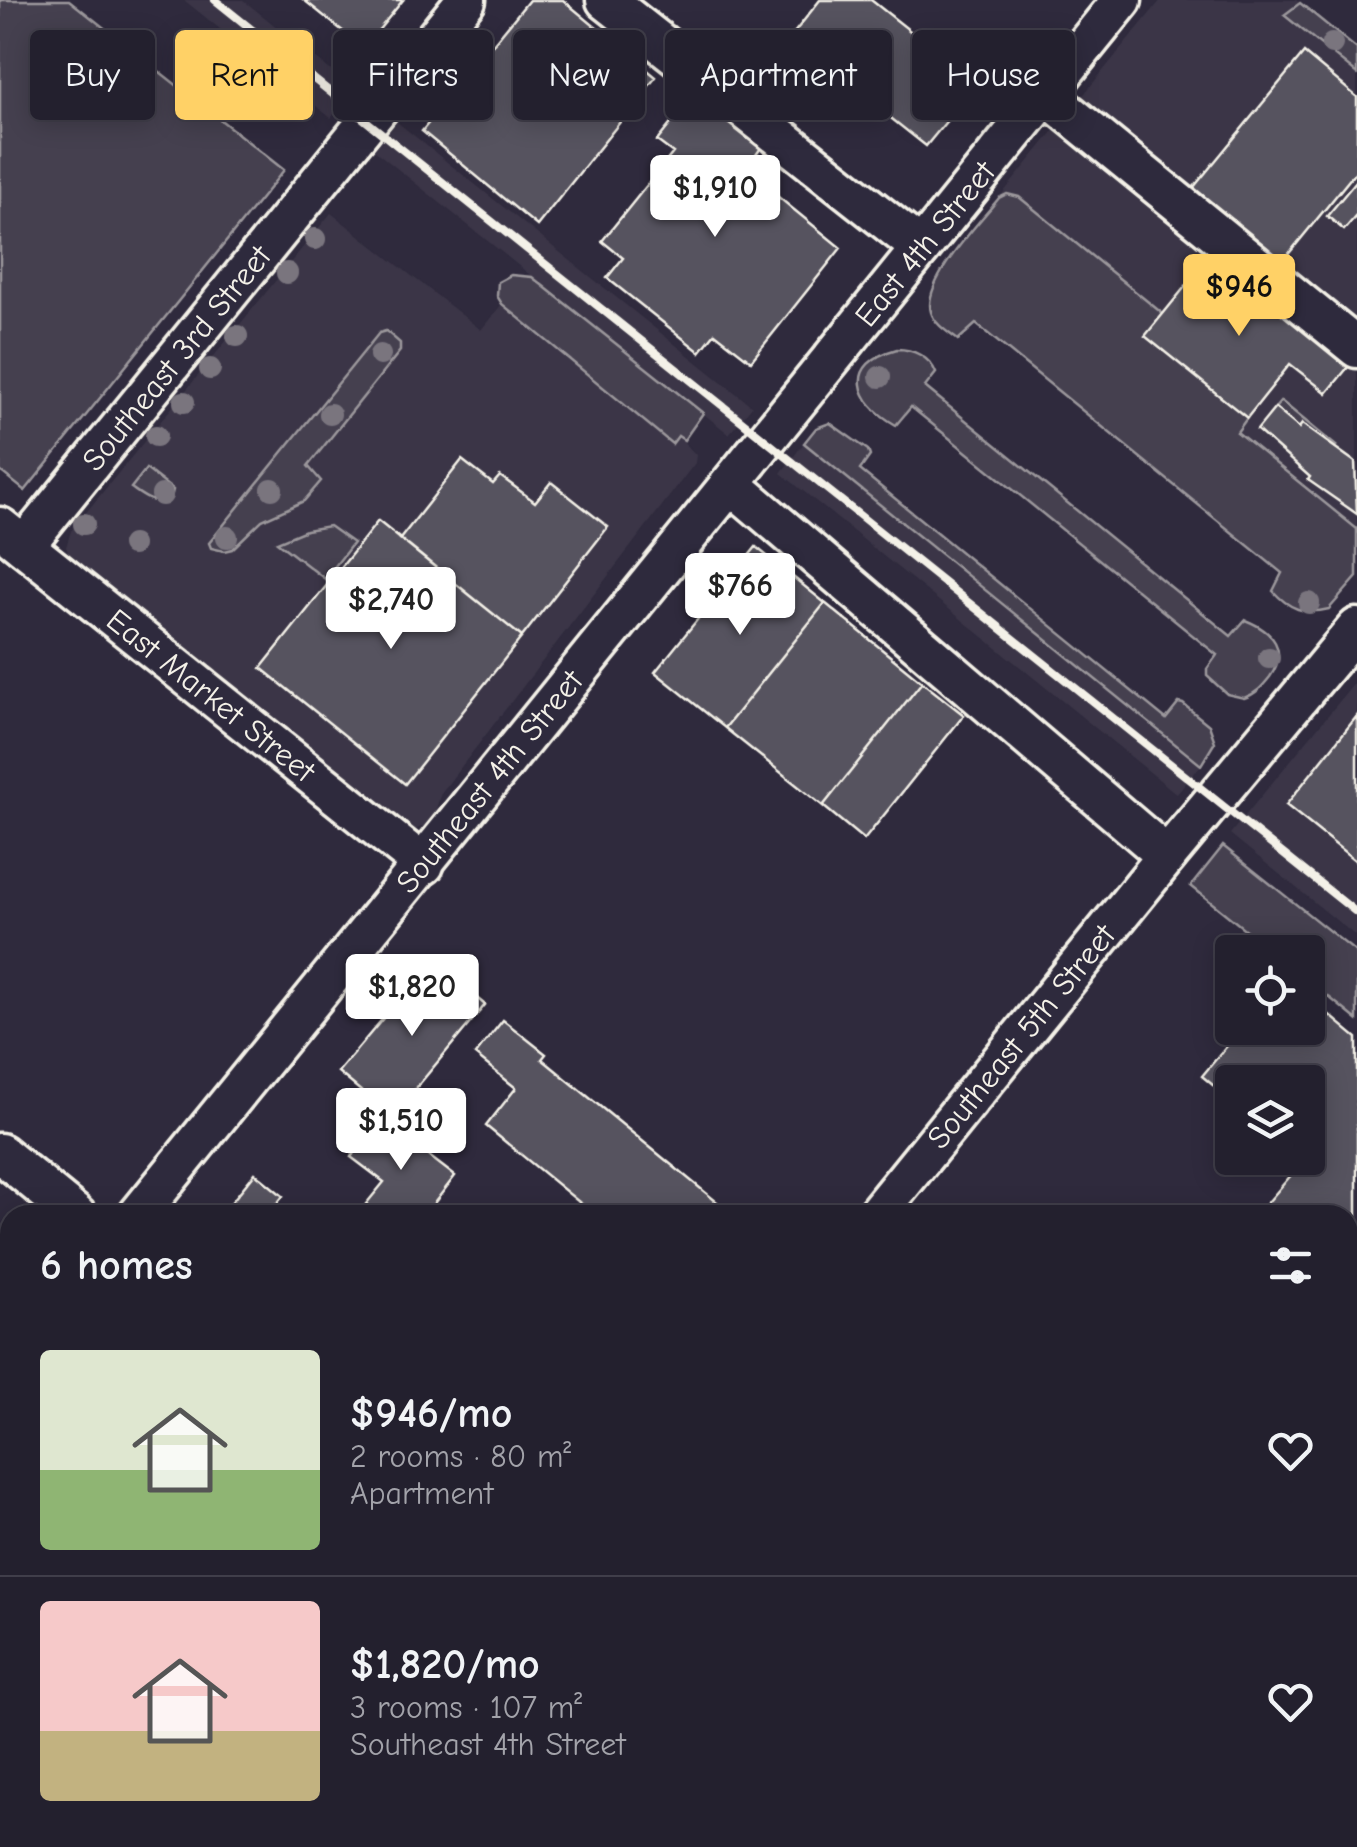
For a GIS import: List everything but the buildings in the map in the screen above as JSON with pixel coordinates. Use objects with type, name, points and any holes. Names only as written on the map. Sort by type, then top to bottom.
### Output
[{"type":"street","name":"Southeast 3rd Street","points":[[12,537],[328,170],[466,0]]},
{"type":"street","points":[[606,0],[922,248]]},
{"type":"street","name":"East 4th Street","points":[[1075,58],[1122,0]]},
{"type":"street","points":[[1075,118],[1357,348]]},
{"type":"street","name":"East 4th Street","points":[[766,441],[1025,120]]},
{"type":"street","name":"Southeast 4th Street","points":[[146,1205],[766,441]]},
{"type":"street","points":[[731,484],[1167,856]]},
{"type":"street","name":"East Market Street","points":[[12,537],[424,864]]},
{"type":"street","name":"Southeast 5th Street","points":[[884,1205],[1357,628]]},
{"type":"street","points":[[0,1154],[64,1205]]},
{"type":"shaded area","points":[[0,0],[69,0],[107,30],[30,30],[30,120],[155,120],[155,68],[175,84],[175,120],[221,120],[284,170],[25,491],[0,471]]},
{"type":"shaded area","points":[[184,0],[243,0],[280,30],[221,30]]},
{"type":"shaded area","points":[[1161,0],[1296,0],[1357,49],[1357,529],[1236,432],[1247,418],[999,198],[1063,120],[1075,120],[1075,105]]},
{"type":"shaded area","points":[[1300,3],[1357,49],[1357,74],[1284,15]]},
{"type":"shaded area","points":[[313,56],[333,72],[331,118],[313,104]]},
{"type":"shaded area","points":[[397,122],[752,406],[729,434],[374,150]]},
{"type":"shaded area","points":[[1007,194],[1019,197],[1163,314],[1247,418],[1237,432],[1357,529],[1357,577],[1329,609],[1305,611],[1285,602],[1273,591],[1282,573],[976,324],[958,340],[936,321],[931,312],[935,284],[967,236],[999,198]]},
{"type":"shaded area","points":[[331,213],[481,330],[502,304],[671,444],[678,436],[696,455],[695,463],[441,793],[428,824],[415,830],[406,827],[73,563],[66,547],[71,531]]},
{"type":"shaded area","points":[[511,275],[532,277],[703,413],[684,440],[678,436],[672,444],[502,304],[497,296],[498,282]]},
{"type":"shaded area","points":[[386,331],[400,343],[400,351],[308,466],[321,481],[304,501],[262,520],[232,549],[211,548],[209,543],[379,333]]},
{"type":"shaded area","points":[[897,349],[925,358],[936,373],[925,387],[1231,636],[1245,620],[1270,636],[1278,658],[1264,684],[1244,698],[1227,694],[1207,676],[1207,669],[1217,655],[911,407],[896,425],[871,406],[864,395],[862,374],[868,364]]},
{"type":"shaded area","points":[[1281,401],[1336,446],[1333,448],[1303,424],[1299,428],[1275,408]]},
{"type":"shaded area","points":[[830,423],[868,450],[870,456],[860,470],[1166,719],[1179,703],[1209,725],[1215,742],[1201,765],[804,443],[816,428]]},
{"type":"shaded area","points":[[804,443],[1201,765],[1177,794],[781,473]]},
{"type":"shaded area","points":[[146,469],[173,490],[171,498],[155,501],[131,488]]},
{"type":"shaded area","points":[[329,526],[353,543],[325,579],[277,542],[306,530]]},
{"type":"shaded area","points":[[1357,680],[1357,937],[1230,834]]},
{"type":"shaded area","points":[[1223,846],[1357,953],[1357,1020],[1325,994],[1325,935],[1252,935],[1191,886]]},
{"type":"railway","points":[[215,0],[1357,913]]}]
